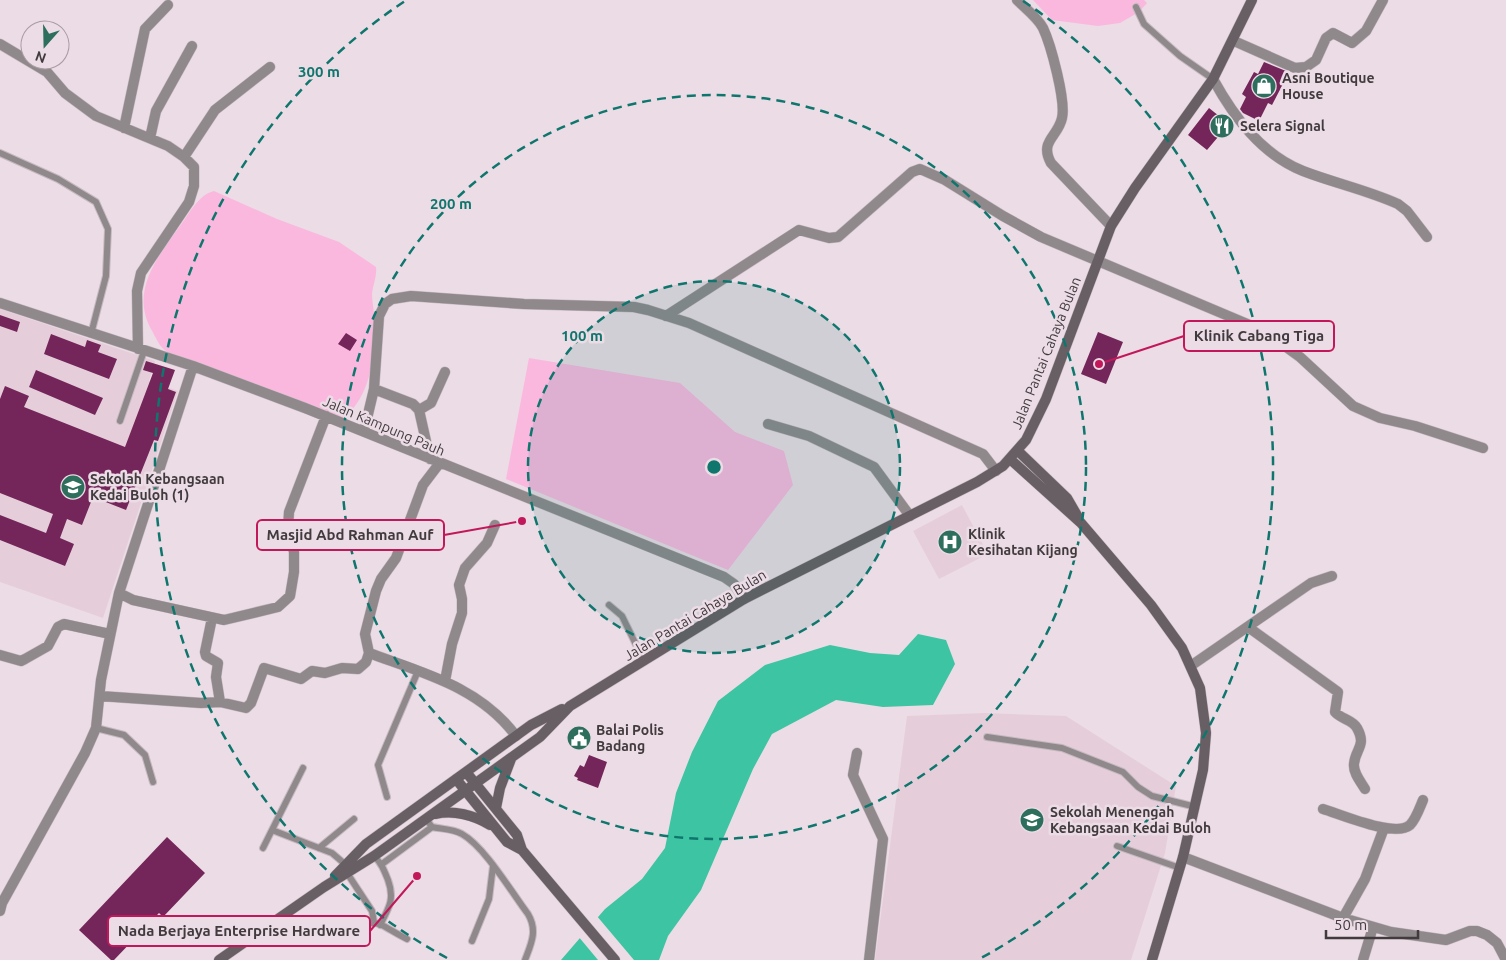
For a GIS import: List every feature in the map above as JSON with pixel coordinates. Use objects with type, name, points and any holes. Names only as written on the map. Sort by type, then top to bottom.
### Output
[{"type":"street","points":[[1017,0],[1043,26],[1056,63],[1063,111],[1062,121],[1048,143],[1046,154],[1051,163],[1111,226]]},
{"type":"street","name":"Jalan Pantai Cahaya Bulan","points":[[221,960],[324,887],[346,869],[366,844],[531,725],[570,706],[744,599],[996,471],[1010,459],[1018,451],[1034,426],[1046,399],[1111,226],[1135,188],[1213,79],[1234,41],[1252,0]]},
{"type":"street","points":[[1234,41],[1295,68],[1306,67],[1316,60],[1326,38],[1333,33],[1352,43],[1366,32],[1383,0]]},
{"type":"street","points":[[124,128],[145,29],[168,5]]},
{"type":"street","points":[[0,44],[47,72],[65,93],[96,116],[150,138],[184,157],[194,167],[194,186],[189,202],[141,273],[137,291],[141,350]]},
{"type":"street","points":[[150,138],[156,111],[192,46]]},
{"type":"street","points":[[184,157],[215,110],[270,67]]},
{"type":"street","points":[[1213,79],[1234,116],[1250,134],[1278,157],[1302,171],[1398,204],[1407,211],[1427,237]]},
{"type":"street","points":[[666,316],[799,230],[829,238],[838,236],[912,172],[920,169],[945,180],[1041,238],[1264,331],[1300,357],[1353,406],[1380,418],[1415,426],[1482,448]]},
{"type":"street","points":[[364,431],[374,389],[378,316],[384,304],[402,296],[524,304],[634,308],[689,323],[974,450],[989,460],[996,471]]},
{"type":"street","name":"Jalan Kampung Pauh","points":[[0,303],[192,366],[364,431],[724,577],[734,584],[744,599]]},
{"type":"street","points":[[0,911],[2,903],[85,753],[96,728],[110,634],[119,593],[192,366]]},
{"type":"street","points":[[419,410],[431,403],[445,372]]},
{"type":"street","points":[[100,696],[201,703],[220,702],[248,707],[264,668],[301,679],[314,671],[325,673],[342,668],[358,669],[366,662],[369,653],[365,634],[376,590],[381,579],[396,558],[423,486],[435,461],[419,410],[413,404],[374,389]]},
{"type":"street","points":[[119,593],[133,600],[212,618],[230,620],[255,611],[278,607],[290,596],[295,562],[288,528],[290,512],[326,416]]},
{"type":"street","points":[[768,424],[809,436],[874,467],[910,516]]},
{"type":"street","points":[[1018,451],[1068,498],[1081,522]]},
{"type":"street","points":[[1010,459],[1081,522],[1150,605],[1182,648],[1192,666],[1200,688],[1206,733],[1203,770],[1196,808],[1182,863],[1152,960]]},
{"type":"street","points":[[446,681],[452,644],[462,613],[462,599],[458,585],[465,568],[487,543],[495,525]]},
{"type":"street","points":[[1192,666],[1311,583],[1332,576]]},
{"type":"street","points":[[212,618],[205,652],[206,656],[218,663],[216,677],[220,702]]},
{"type":"street","points":[[0,655],[21,661],[26,659],[48,646],[58,627],[64,624],[110,634]]},
{"type":"street","points":[[1248,627],[1338,692],[1335,712],[1355,725],[1361,740],[1361,748],[1354,764],[1356,773],[1365,789]]},
{"type":"street","points":[[369,653],[446,681],[485,704],[506,723],[516,736]]},
{"type":"street","name":"Jalan Pantai Cahaya Bulan","points":[[346,869],[374,856],[430,820],[465,791],[540,737],[570,706]]},
{"type":"street","points":[[496,808],[505,772],[512,758],[519,752]]},
{"type":"street","points":[[857,753],[853,775],[883,839],[869,960]]},
{"type":"street","points":[[466,772],[517,835],[522,850],[615,960]]},
{"type":"street","points":[[456,779],[507,842],[522,850]]},
{"type":"street","points":[[1322,809],[1384,828],[1402,828],[1411,824],[1423,800]]},
{"type":"street","points":[[430,820],[443,812],[465,814],[495,828]]},
{"type":"street","points":[[1343,918],[1365,879],[1384,828]]},
{"type":"street","points":[[1182,863],[1343,918],[1409,936],[1446,940],[1470,931],[1477,931],[1487,934],[1497,943],[1506,960]]},
{"type":"street","points":[[1363,960],[1373,927]]},
{"type":"lane","points":[[1136,7],[1144,24],[1180,56],[1213,79]]},
{"type":"lane","points":[[0,153],[58,179],[96,202],[108,229],[106,276],[91,334]]},
{"type":"lane","points":[[120,421],[141,350]]},
{"type":"lane","points":[[609,605],[622,616],[644,661]]},
{"type":"lane","points":[[387,797],[378,764],[418,671]]},
{"type":"lane","points":[[96,728],[124,735],[145,755],[153,782]]},
{"type":"lane","points":[[987,737],[1062,748],[1123,772],[1138,787],[1158,798],[1196,808]]},
{"type":"lane","points":[[263,848],[303,768]]},
{"type":"lane","points":[[319,848],[354,819]]},
{"type":"lane","points":[[382,864],[430,820],[463,834],[493,866],[528,914],[533,924],[533,935],[525,960]]},
{"type":"lane","points":[[272,830],[332,853],[346,869],[372,911],[377,923]]},
{"type":"lane","points":[[1118,846],[1182,863]]},
{"type":"lane","points":[[374,856],[382,864],[391,887],[392,898],[377,923]]},
{"type":"lane","points":[[472,942],[489,899],[493,866]]},
{"type":"lane","points":[[348,939],[365,923],[377,923],[408,939]]},
{"type":"shaded area","points":[[1033,0],[1144,0],[1147,3],[1139,12],[1120,23],[1098,26],[1052,20]]},
{"type":"shaded area","points":[[214,191],[277,219],[339,242],[376,267],[372,294],[374,314],[373,358],[367,384],[354,407],[345,418],[176,357],[158,343],[145,315],[145,287],[149,274],[163,250],[195,205],[203,196]]},
{"type":"shaded area","name":"Sekolah Kebangsaan Kedai Buloh (1)","points":[[0,309],[155,361],[149,381],[178,391],[103,618],[0,582]]},
{"type":"shaded area","points":[[529,358],[680,383],[735,432],[784,451],[793,485],[728,570],[506,479]]},
{"type":"shaded area","name":"Klinik Kesihatan Kijang","points":[[962,505],[988,554],[939,579],[913,531]]},
{"type":"shaded area","points":[[918,634],[946,640],[955,664],[933,705],[883,707],[836,700],[772,734],[753,769],[701,890],[668,936],[659,960],[561,960],[605,909],[642,879],[665,848],[676,793],[692,752],[718,701],[765,665],[830,645],[870,653],[899,655]]},
{"type":"shaded area","name":"Sekolah Menengah Kebangsaan Kedai Buloh","points":[[984,713],[1066,716],[1176,786],[1165,853],[1131,960],[875,960],[907,716]]},
{"type":"pier","points":[[596,915],[634,960],[598,960],[578,936]]},
{"type":"building","name":"Asni Boutique House","points":[[1264,62],[1286,71],[1283,76],[1286,78],[1272,105],[1268,103],[1259,121],[1243,113],[1240,109],[1246,97],[1242,94],[1254,72],[1258,74]]},
{"type":"building","points":[[1209,108],[1229,124],[1207,150],[1188,135]]},
{"type":"building","points":[[0,315],[20,322],[17,332],[0,326]]},
{"type":"building","points":[[1098,332],[1123,342],[1106,384],[1081,374]]},
{"type":"building","points":[[346,333],[357,340],[350,351],[338,344]]},
{"type":"building","points":[[51,334],[85,347],[87,340],[101,345],[98,352],[117,359],[109,379],[44,354]]},
{"type":"building","points":[[146,361],[175,370],[168,389],[176,392],[158,441],[154,440],[126,510],[93,497],[82,525],[67,519],[60,538],[74,544],[65,566],[0,540],[0,515],[46,533],[53,514],[0,493],[0,399],[5,386],[29,396],[24,407],[125,447],[153,373],[143,370]]},
{"type":"building","points":[[36,370],[103,398],[95,415],[29,387]]},
{"type":"building","points":[[589,755],[607,762],[598,788],[577,780],[578,778],[574,776],[580,765],[584,767]]},
{"type":"building","points":[[167,837],[205,873],[163,917],[159,913],[114,960],[111,960],[79,930]]},
{"type":"place","name":"Asni Boutique House","points":[[1264,86]]},
{"type":"place","name":"Selera Signal","points":[[1222,126]]},
{"type":"place","name":"Klinik Cabang Tiga","points":[[1099,364]]},
{"type":"place","name":"Sekolah Kebangsaan Kedai Buloh (1)","points":[[73,487]]},
{"type":"place","name":"Masjid Abd Rahman Auf","points":[[522,521]]},
{"type":"place","name":"Klinik Kesihatan Kijang","points":[[950,542]]},
{"type":"place","name":"Balai Polis Badang","points":[[579,738]]},
{"type":"place","name":"Sekolah Menengah Kebangsaan Kedai Buloh","points":[[1032,820]]},
{"type":"place","name":"Nada Berjaya Enterprise Hardware","points":[[417,876]]}]
